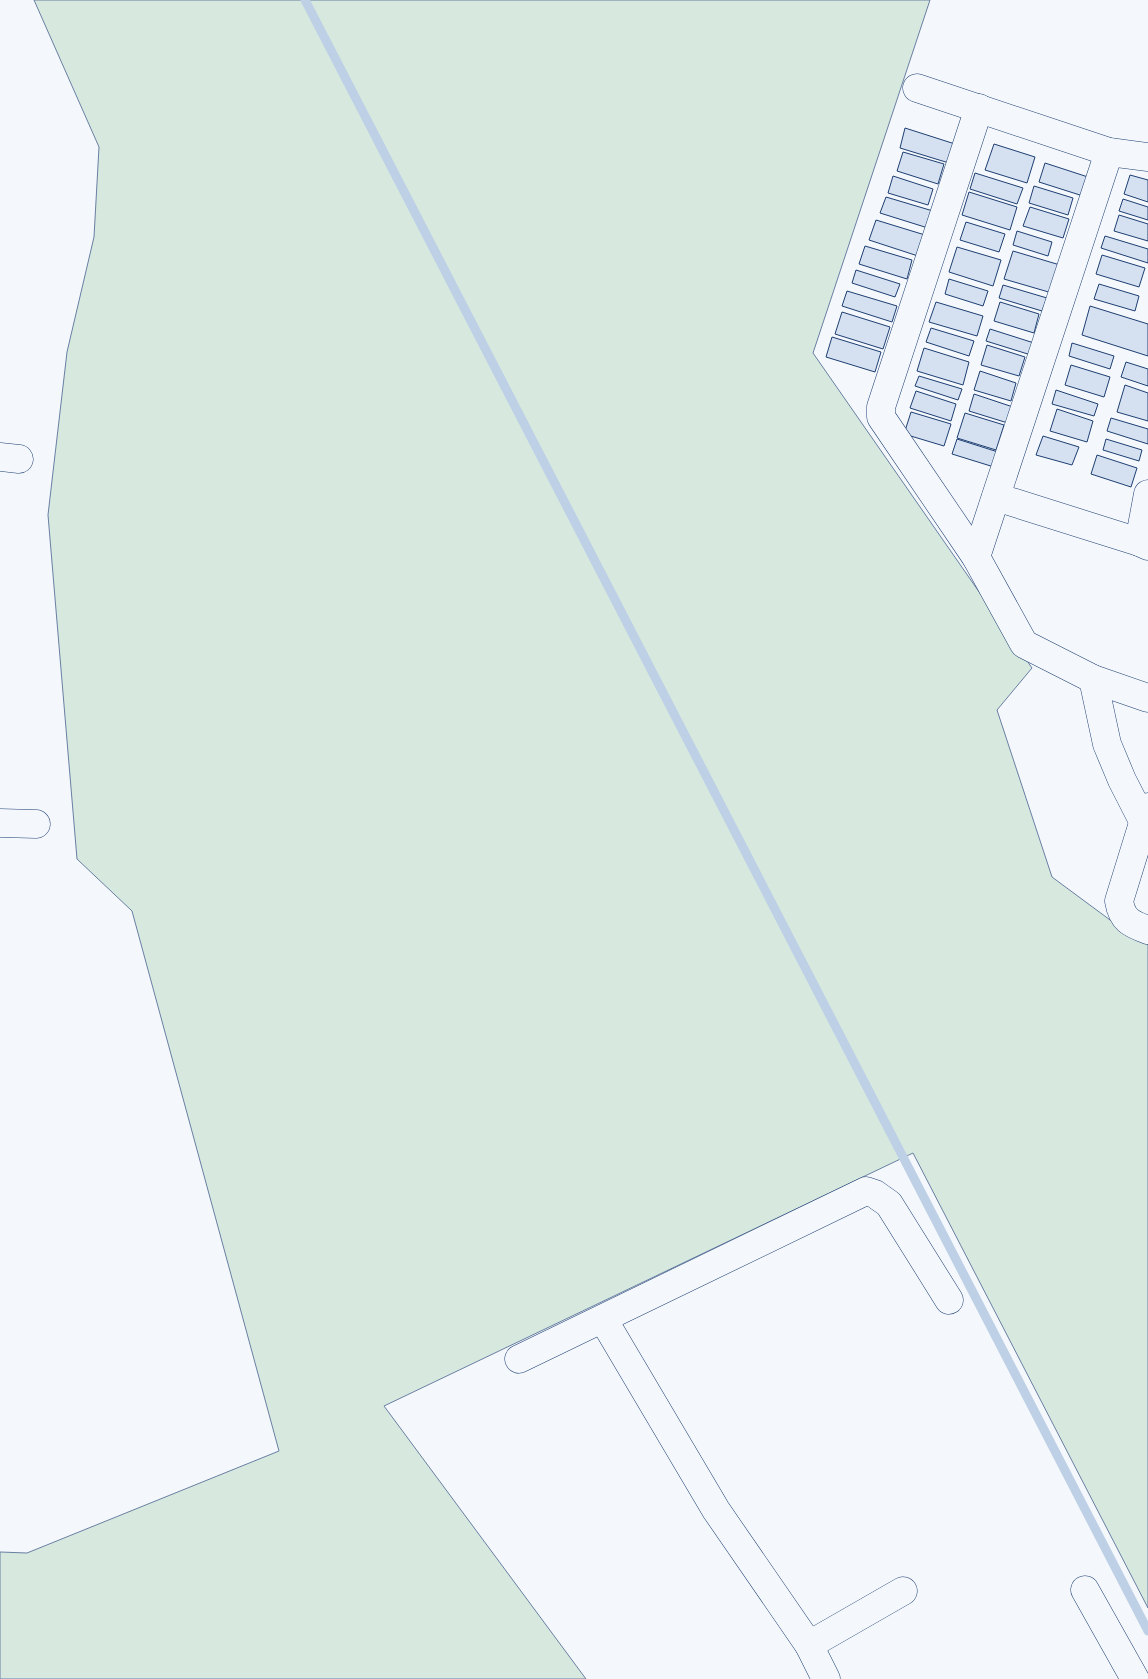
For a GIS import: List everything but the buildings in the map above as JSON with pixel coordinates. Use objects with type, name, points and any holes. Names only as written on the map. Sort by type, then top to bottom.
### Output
[{"type":"street","points":[[917,88],[1108,152],[1148,157]]},
{"type":"street","points":[[979,108],[880,407],[881,417],[976,557],[1024,644],[1093,680],[1148,698]]},
{"type":"street","points":[[976,557],[1108,152]]},
{"type":"street","points":[[996,497],[1144,544],[1148,494]]},
{"type":"street","points":[[1093,680],[1107,744],[1122,780],[1146,815],[1119,901],[1120,909],[1131,924],[1148,930]]},
{"type":"street","points":[[0,824],[36,824]]},
{"type":"street","points":[[519,1359],[866,1191],[875,1194],[889,1204],[949,1300]]},
{"type":"street","points":[[603,1319],[716,1510],[809,1645],[826,1679]]},
{"type":"street","points":[[1085,1590],[1135,1679]]},
{"type":"street","points":[[809,1645],[903,1591]]},
{"type":"shaded area","points":[[34,0],[930,0],[813,353],[1032,668],[997,710],[1052,877],[1129,934],[1148,942],[1148,1608],[913,1153],[384,1406],[586,1679],[0,1679],[0,1552],[27,1553],[279,1451],[132,911],[77,859],[48,515],[67,352],[94,237],[99,147]]},
{"type":"waterway","points":[[305,0],[1148,1631]]}]
